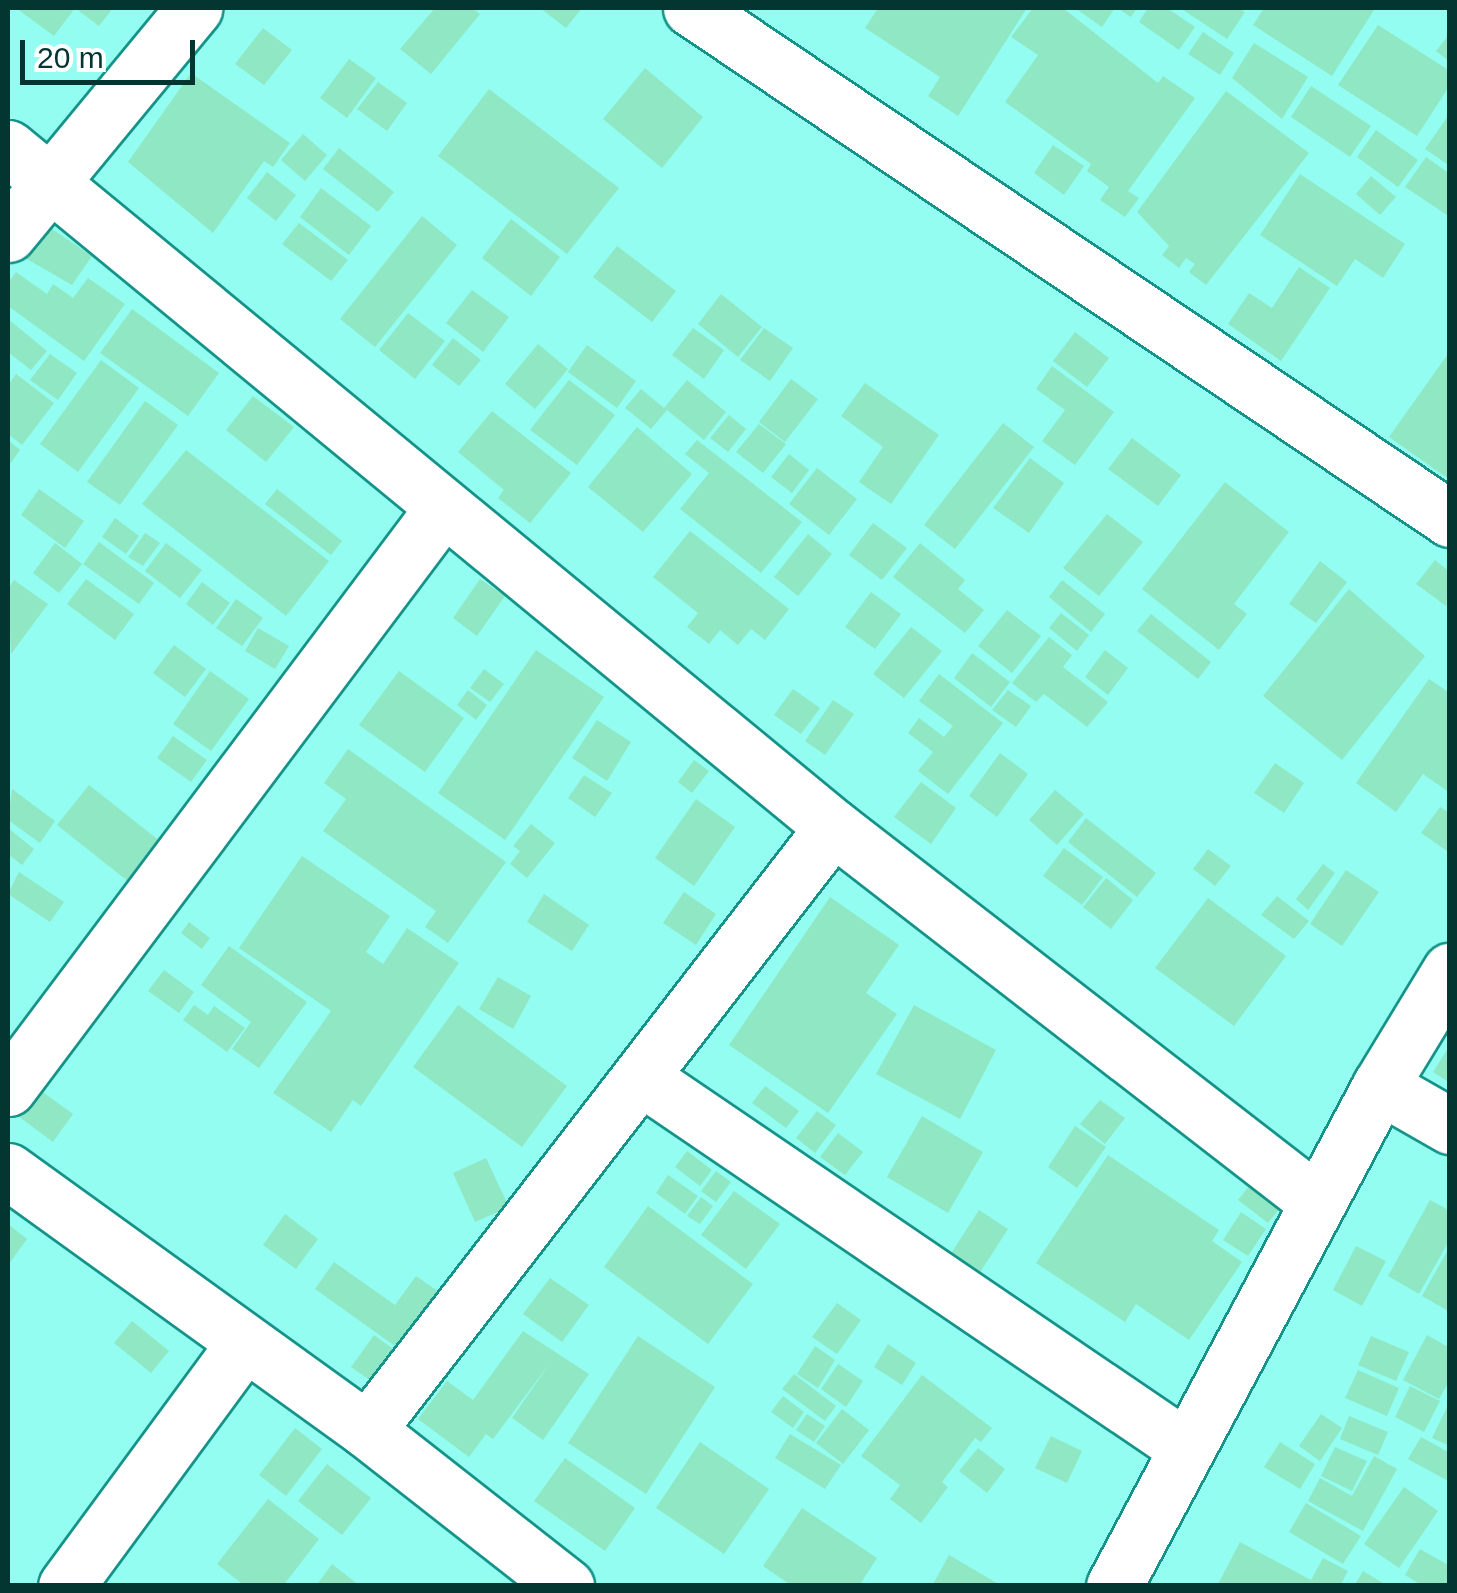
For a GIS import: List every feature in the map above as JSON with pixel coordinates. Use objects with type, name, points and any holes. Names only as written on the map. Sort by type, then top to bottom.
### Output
[{"type":"street","points":[[8,234],[194,8]]},
{"type":"street","points":[[691,8],[1450,519]]},
{"type":"street","points":[[8,148],[834,827],[1317,1202]]},
{"type":"street","points":[[8,1088],[443,508]]},
{"type":"street","points":[[367,1430],[834,827]]},
{"type":"street","points":[[1114,1586],[1380,1086],[1450,971]]},
{"type":"street","points":[[642,1078],[1186,1448]]},
{"type":"street","points":[[1380,1086],[1450,1126]]},
{"type":"street","points":[[8,1171],[367,1430],[566,1586]]},
{"type":"street","points":[[66,1586],[244,1344]]},
{"type":"building","points":[[16,8],[75,8],[54,36]]},
{"type":"building","points":[[75,8],[113,8],[99,26]]},
{"type":"building","points":[[435,8],[472,8],[480,14],[431,74],[400,49]]},
{"type":"building","points":[[540,8],[582,8],[566,28]]},
{"type":"building","points":[[878,8],[1027,8],[958,116],[928,96],[940,77],[865,28]]},
{"type":"building","points":[[1033,8],[1063,8],[1158,83],[1163,76],[1195,98],[1128,191],[1139,198],[1125,217],[1100,200],[1109,187],[1087,171],[1091,164],[1005,102],[1038,55],[1011,37]]},
{"type":"building","points":[[1075,8],[1115,8],[1102,27]]},
{"type":"building","points":[[1117,8],[1137,8],[1131,17]]},
{"type":"building","points":[[1148,8],[1167,8],[1195,27],[1179,50],[1139,22]]},
{"type":"building","points":[[1180,8],[1238,8],[1245,12],[1227,39]]},
{"type":"building","points":[[1264,8],[1374,10],[1332,76],[1253,25]]},
{"type":"building","points":[[1378,25],[1450,71],[1450,85],[1417,136],[1338,85]]},
{"type":"building","points":[[263,28],[292,50],[264,85],[235,64]]},
{"type":"building","points":[[1203,32],[1234,53],[1220,75],[1188,54]]},
{"type":"building","points":[[1450,33],[1450,62],[1436,51]]},
{"type":"building","points":[[1254,43],[1308,77],[1282,119],[1232,78]]},
{"type":"building","points":[[349,59],[376,78],[347,118],[320,98]]},
{"type":"building","points":[[645,68],[703,117],[662,168],[603,119]]},
{"type":"building","points":[[191,73],[290,143],[273,167],[264,161],[213,233],[128,162]]},
{"type":"building","points":[[378,82],[407,103],[387,131],[357,109]]},
{"type":"building","points":[[1311,86],[1371,126],[1350,157],[1291,117]]},
{"type":"building","points":[[489,89],[619,188],[567,254],[438,156]]},
{"type":"building","points":[[1226,91],[1309,153],[1206,285],[1189,272],[1195,264],[1186,258],[1179,268],[1162,255],[1169,246],[1137,212]]},
{"type":"building","points":[[1450,113],[1450,166],[1425,149]]},
{"type":"building","points":[[1376,130],[1418,160],[1398,187],[1357,157]]},
{"type":"building","points":[[303,134],[327,155],[305,181],[281,160]]},
{"type":"building","points":[[1053,145],[1084,166],[1064,195],[1034,173]]},
{"type":"building","points":[[339,148],[394,192],[378,212],[323,169]]},
{"type":"building","points":[[1426,157],[1450,174],[1450,217],[1405,187]]},
{"type":"building","points":[[267,172],[296,195],[276,221],[247,198]]},
{"type":"building","points":[[1300,174],[1405,244],[1383,278],[1355,259],[1337,286],[1260,235]]},
{"type":"building","points":[[1371,176],[1396,197],[1380,215],[1356,194]]},
{"type":"building","points":[[321,188],[371,226],[349,255],[300,217]]},
{"type":"building","points":[[422,216],[457,245],[375,347],[340,319]]},
{"type":"building","points":[[511,219],[560,257],[531,296],[482,258]]},
{"type":"building","points":[[43,223],[92,256],[72,285],[20,255]]},
{"type":"building","points":[[299,223],[348,260],[331,281],[282,244]]},
{"type":"building","points":[[617,246],[676,291],[652,322],[593,277]]},
{"type":"building","points":[[1299,267],[1330,288],[1281,361],[1228,324],[1249,293],[1272,308]]},
{"type":"building","points":[[16,272],[47,294],[53,284],[73,298],[88,278],[125,304],[84,361],[8,306],[8,283]]},
{"type":"building","points":[[472,290],[509,317],[483,352],[446,323]]},
{"type":"building","points":[[721,294],[762,327],[738,357],[698,324]]},
{"type":"building","points":[[132,309],[219,373],[188,416],[100,353]]},
{"type":"building","points":[[408,313],[445,341],[415,379],[379,350]]},
{"type":"building","points":[[8,319],[47,351],[31,370],[8,352]]},
{"type":"building","points":[[693,328],[724,350],[704,379],[672,355]]},
{"type":"building","points":[[764,328],[793,348],[770,381],[740,360]]},
{"type":"building","points":[[1075,332],[1109,358],[1087,387],[1053,361]]},
{"type":"building","points":[[453,338],[481,360],[459,386],[432,365]]},
{"type":"building","points":[[538,344],[568,369],[535,409],[505,384]]},
{"type":"building","points":[[587,345],[636,381],[617,408],[568,372]]},
{"type":"building","points":[[1450,351],[1450,480],[1389,437]]},
{"type":"building","points":[[50,354],[77,373],[58,400],[30,380]]},
{"type":"building","points":[[101,360],[139,388],[78,472],[40,444]]},
{"type":"building","points":[[1052,366],[1114,412],[1075,465],[1042,441],[1065,410],[1036,389]]},
{"type":"building","points":[[16,374],[54,403],[22,445],[8,434],[8,385]]},
{"type":"building","points":[[791,379],[818,399],[785,442],[759,422]]},
{"type":"building","points":[[569,380],[615,415],[577,465],[530,430]]},
{"type":"building","points":[[687,380],[726,412],[704,440],[667,410],[651,429],[625,408],[641,389],[664,408]]},
{"type":"building","points":[[865,383],[939,435],[891,504],[859,482],[883,447],[841,416]]},
{"type":"building","points":[[253,396],[294,427],[266,462],[226,430]]},
{"type":"building","points":[[145,401],[178,425],[120,505],[87,482]]},
{"type":"building","points":[[492,411],[571,473],[530,523],[498,498],[504,490],[458,452]]},
{"type":"building","points":[[729,415],[746,429],[728,452],[710,438]]},
{"type":"building","points":[[1003,423],[1034,447],[955,549],[924,525]]},
{"type":"building","points":[[759,424],[786,444],[763,473],[736,452]]},
{"type":"building","points":[[637,427],[692,474],[643,532],[588,487]]},
{"type":"building","points":[[1132,438],[1181,475],[1158,506],[1108,469]]},
{"type":"building","points":[[8,440],[20,450],[8,467]]},
{"type":"building","points":[[697,440],[802,522],[761,573],[680,509],[709,473],[685,454]]},
{"type":"building","points":[[186,450],[329,561],[286,616],[142,504]]},
{"type":"building","points":[[789,454],[809,470],[792,493],[771,477]]},
{"type":"building","points":[[1030,458],[1064,483],[1029,533],[993,508]]},
{"type":"building","points":[[817,468],[857,499],[829,535],[789,504]]},
{"type":"building","points":[[1225,482],[1289,532],[1234,604],[1247,614],[1219,650],[1142,589]]},
{"type":"building","points":[[39,489],[84,521],[65,548],[21,515]]},
{"type":"building","points":[[277,489],[342,541],[331,555],[265,504]]},
{"type":"building","points":[[1107,514],[1143,542],[1099,596],[1063,568]]},
{"type":"building","points":[[115,518],[139,536],[126,554],[102,537]]},
{"type":"building","points":[[873,523],[907,548],[882,580],[849,555]]},
{"type":"building","points":[[690,531],[789,609],[765,640],[751,629],[738,645],[720,630],[709,644],[687,627],[698,613],[653,577]]},
{"type":"building","points":[[145,533],[160,543],[143,566],[128,557]]},
{"type":"building","points":[[808,534],[832,554],[798,596],[774,577]]},
{"type":"building","points":[[99,542],[154,583],[139,604],[83,564]]},
{"type":"building","points":[[55,543],[82,564],[59,593],[33,573]]},
{"type":"building","points":[[166,543],[202,570],[180,598],[145,571]]},
{"type":"building","points":[[920,543],[965,580],[958,589],[984,610],[965,633],[893,577]]},
{"type":"building","points":[[1435,560],[1450,572],[1446,606],[1416,584]]},
{"type":"building","points":[[1320,561],[1347,582],[1316,623],[1289,604]]},
{"type":"building","points":[[86,579],[134,614],[115,640],[67,604]]},
{"type":"building","points":[[480,579],[505,596],[477,636],[453,618]]},
{"type":"building","points":[[14,580],[48,604],[11,654],[8,589]]},
{"type":"building","points":[[1062,580],[1105,614],[1091,632],[1049,597]]},
{"type":"building","points":[[202,582],[230,603],[213,625],[186,604]]},
{"type":"building","points":[[1349,589],[1425,656],[1342,760],[1263,696]]},
{"type":"building","points":[[871,592],[901,614],[875,649],[845,627]]},
{"type":"building","points":[[236,599],[263,618],[242,646],[216,628]]},
{"type":"building","points":[[1007,610],[1041,636],[1012,673],[978,646]]},
{"type":"building","points":[[1061,613],[1089,635],[1077,651],[1049,628]]},
{"type":"building","points":[[1151,614],[1211,662],[1198,679],[1137,631]]},
{"type":"building","points":[[911,627],[942,651],[904,698],[873,674]]},
{"type":"building","points":[[258,628],[289,646],[275,669],[245,651]]},
{"type":"building","points":[[1049,637],[1072,655],[1063,667],[1108,702],[1087,727],[1044,694],[1036,702],[1012,683]]},
{"type":"building","points":[[174,645],[206,669],[185,697],[153,673]]},
{"type":"building","points":[[536,650],[604,697],[505,840],[438,793]]},
{"type":"building","points":[[1105,650],[1128,668],[1108,695],[1085,677]]},
{"type":"building","points":[[972,653],[1010,682],[991,707],[954,678]]},
{"type":"building","points":[[484,669],[504,684],[490,702],[470,688]]},
{"type":"building","points":[[210,671],[249,699],[211,751],[173,724]]},
{"type":"building","points":[[399,671],[464,718],[425,772],[359,725]]},
{"type":"building","points":[[939,674],[1003,723],[948,794],[918,771],[933,752],[908,733],[919,718],[944,737],[953,726],[919,701]]},
{"type":"building","points":[[1429,679],[1450,693],[1450,793],[1423,774],[1396,812],[1356,783]]},
{"type":"building","points":[[793,689],[820,708],[801,734],[774,715]]},
{"type":"building","points":[[468,690],[487,705],[476,720],[457,705]]},
{"type":"building","points":[[1008,690],[1031,706],[1016,727],[992,710]]},
{"type":"building","points":[[833,700],[854,714],[825,755],[805,741]]},
{"type":"building","points":[[597,720],[631,742],[607,781],[572,758]]},
{"type":"building","points":[[173,736],[207,760],[191,782],[157,758]]},
{"type":"building","points":[[348,749],[506,862],[448,943],[425,927],[436,911],[323,831],[346,799],[324,783]]},
{"type":"building","points":[[1000,753],[1028,774],[997,817],[969,796]]},
{"type":"building","points":[[694,760],[709,771],[692,793],[678,782]]},
{"type":"building","points":[[1275,763],[1304,783],[1284,813],[1254,793]]},
{"type":"building","points":[[584,775],[612,793],[595,817],[568,798]]},
{"type":"building","points":[[921,782],[956,808],[931,844],[894,817]]},
{"type":"building","points":[[89,785],[161,842],[129,882],[57,825]]},
{"type":"building","points":[[12,789],[55,821],[40,843],[8,820]]},
{"type":"building","points":[[1055,790],[1084,814],[1057,845],[1029,820]]},
{"type":"building","points":[[696,799],[735,827],[694,886],[655,858]]},
{"type":"building","points":[[1440,807],[1450,813],[1450,853],[1421,833]]},
{"type":"building","points":[[1086,818],[1156,873],[1137,897],[1068,842]]},
{"type":"building","points":[[531,824],[555,843],[527,878],[510,864],[520,851],[513,846]]},
{"type":"building","points":[[8,828],[34,849],[22,865],[8,854]]},
{"type":"building","points":[[1064,848],[1103,877],[1082,905],[1043,876]]},
{"type":"building","points":[[1208,849],[1231,866],[1215,886],[1193,869]]},
{"type":"building","points":[[302,856],[390,916],[366,952],[383,964],[407,928],[459,963],[361,1106],[353,1100],[331,1132],[273,1093],[331,1011],[239,948]]},
{"type":"building","points":[[1323,864],[1335,873],[1308,910],[1296,899]]},
{"type":"building","points":[[1346,870],[1379,892],[1342,946],[1310,924]]},
{"type":"building","points":[[19,872],[64,902],[50,922],[8,894]]},
{"type":"building","points":[[1106,878],[1133,900],[1111,929],[1083,907]]},
{"type":"building","points":[[684,892],[716,914],[696,945],[663,923]]},
{"type":"building","points":[[544,894],[589,925],[572,951],[527,922]]},
{"type":"building","points":[[1277,896],[1309,921],[1294,939],[1261,915]]},
{"type":"building","points":[[830,897],[899,945],[866,993],[897,1014],[828,1113],[729,1045]]},
{"type":"building","points":[[1208,898],[1286,956],[1234,1026],[1155,968]]},
{"type":"building","points":[[189,922],[210,938],[202,949],[181,933]]},
{"type":"building","points":[[229,946],[307,1002],[259,1068],[232,1049],[251,1022],[201,985]]},
{"type":"building","points":[[164,970],[194,992],[179,1013],[148,991]]},
{"type":"building","points":[[498,977],[531,996],[513,1029],[479,1009]]},
{"type":"building","points":[[194,1005],[208,1015],[214,1006],[245,1028],[227,1052],[183,1020]]},
{"type":"building","points":[[458,1005],[567,1086],[522,1147],[413,1067]]},
{"type":"building","points":[[914,1005],[996,1050],[960,1119],[876,1074]]},
{"type":"building","points":[[1450,1045],[1450,1083],[1433,1072]]},
{"type":"building","points":[[33,1085],[73,1114],[53,1142],[14,1113]]},
{"type":"building","points":[[765,1086],[799,1111],[786,1128],[752,1103]]},
{"type":"building","points":[[1100,1100],[1125,1118],[1105,1144],[1080,1124]]},
{"type":"building","points":[[817,1111],[836,1125],[815,1153],[796,1138]]},
{"type":"building","points":[[922,1116],[983,1152],[948,1213],[887,1177]]},
{"type":"building","points":[[1075,1126],[1106,1147],[1077,1188],[1048,1167]]},
{"type":"building","points":[[838,1133],[863,1152],[845,1175],[820,1157]]},
{"type":"building","points":[[687,1151],[712,1170],[700,1186],[675,1167]]},
{"type":"building","points":[[1108,1155],[1219,1230],[1212,1241],[1242,1262],[1189,1340],[1136,1304],[1125,1322],[1036,1263]]},
{"type":"building","points":[[486,1158],[509,1207],[475,1222],[453,1173]]},
{"type":"building","points":[[716,1171],[731,1182],[716,1202],[701,1191]]},
{"type":"building","points":[[668,1175],[698,1196],[685,1214],[656,1193]]},
{"type":"building","points":[[1253,1181],[1283,1204],[1268,1223],[1238,1200]]},
{"type":"building","points":[[734,1191],[780,1224],[746,1269],[701,1235]]},
{"type":"building","points":[[701,1197],[713,1206],[700,1224],[687,1216]]},
{"type":"building","points":[[1430,1200],[1450,1211],[1450,1239],[1419,1294],[1388,1276]]},
{"type":"building","points":[[648,1206],[753,1284],[708,1344],[604,1267]]},
{"type":"building","points":[[979,1210],[1008,1229],[979,1274],[950,1255]]},
{"type":"building","points":[[1241,1212],[1266,1229],[1248,1256],[1223,1240]]},
{"type":"building","points":[[285,1214],[318,1239],[296,1269],[263,1245]]},
{"type":"building","points":[[8,1224],[27,1239],[8,1265]]},
{"type":"building","points":[[1356,1246],[1386,1261],[1362,1306],[1333,1290]]},
{"type":"building","points":[[1450,1246],[1450,1312],[1422,1296]]},
{"type":"building","points":[[334,1262],[395,1305],[416,1276],[449,1299],[409,1356],[315,1289]]},
{"type":"building","points":[[550,1278],[589,1305],[562,1342],[523,1314]]},
{"type":"building","points":[[837,1303],[861,1320],[837,1354],[812,1337]]},
{"type":"building","points":[[132,1321],[169,1351],[151,1373],[114,1343]]},
{"type":"building","points":[[523,1331],[589,1374],[543,1440],[512,1418],[550,1363],[493,1439],[486,1434],[469,1457],[418,1419],[447,1381],[473,1400]]},
{"type":"building","points":[[374,1335],[407,1359],[384,1390],[351,1367]]},
{"type":"building","points":[[1427,1335],[1450,1348],[1450,1380],[1439,1399],[1403,1380]]},
{"type":"building","points":[[638,1336],[715,1387],[646,1494],[568,1443]]},
{"type":"building","points":[[1371,1336],[1409,1352],[1396,1381],[1358,1365]]},
{"type":"building","points":[[888,1344],[916,1363],[902,1385],[874,1367]]},
{"type":"building","points":[[815,1346],[835,1360],[818,1388],[797,1374]]},
{"type":"building","points":[[838,1364],[863,1381],[846,1407],[821,1389]]},
{"type":"building","points":[[1358,1370],[1399,1388],[1387,1416],[1345,1398]]},
{"type":"building","points":[[794,1374],[836,1406],[825,1421],[782,1389]]},
{"type":"building","points":[[922,1375],[992,1428],[981,1442],[975,1438],[942,1482],[948,1487],[921,1523],[890,1499],[900,1485],[861,1456]]},
{"type":"building","points":[[1410,1386],[1440,1401],[1424,1432],[1395,1417]]},
{"type":"building","points":[[783,1396],[804,1412],[793,1428],[771,1412]]},
{"type":"building","points":[[1450,1401],[1450,1446],[1432,1438]]},
{"type":"building","points":[[842,1409],[869,1430],[843,1464],[816,1443]]},
{"type":"building","points":[[807,1414],[825,1426],[814,1442],[796,1430]]},
{"type":"building","points":[[1321,1414],[1342,1428],[1320,1461],[1299,1446]]},
{"type":"building","points":[[1349,1416],[1388,1432],[1378,1455],[1340,1439]]},
{"type":"building","points":[[295,1428],[322,1449],[286,1496],[259,1475]]},
{"type":"building","points":[[790,1434],[841,1465],[825,1489],[775,1458]]},
{"type":"building","points":[[1051,1436],[1082,1451],[1067,1483],[1035,1468]]},
{"type":"building","points":[[1421,1437],[1450,1453],[1450,1482],[1408,1459]]},
{"type":"building","points":[[700,1442],[769,1489],[724,1554],[656,1508]]},
{"type":"building","points":[[1280,1442],[1315,1464],[1300,1489],[1264,1467]]},
{"type":"building","points":[[1335,1447],[1367,1461],[1352,1491],[1321,1476]]},
{"type":"building","points":[[978,1448],[1005,1469],[987,1493],[959,1471]]},
{"type":"building","points":[[1374,1456],[1397,1469],[1363,1531],[1308,1501],[1320,1478],[1352,1496]]},
{"type":"building","points":[[565,1458],[635,1508],[605,1551],[534,1501]]},
{"type":"building","points":[[327,1464],[371,1498],[342,1535],[298,1501]]},
{"type":"building","points":[[1404,1487],[1438,1511],[1399,1568],[1364,1544]]},
{"type":"building","points":[[268,1499],[319,1539],[283,1586],[245,1586],[217,1564]]},
{"type":"building","points":[[1306,1503],[1361,1536],[1343,1564],[1289,1532]]},
{"type":"building","points":[[802,1508],[877,1558],[859,1586],[792,1586],[763,1566]]},
{"type":"building","points":[[1240,1542],[1311,1580],[1323,1558],[1348,1571],[1340,1586],[1217,1586]]},
{"type":"building","points":[[1420,1549],[1450,1566],[1450,1586],[1423,1586],[1405,1575]]},
{"type":"building","points":[[949,1555],[1002,1586],[932,1586]]},
{"type":"building","points":[[332,1564],[360,1586],[316,1586]]},
{"type":"building","points":[[1363,1571],[1388,1586],[1354,1586]]}]
